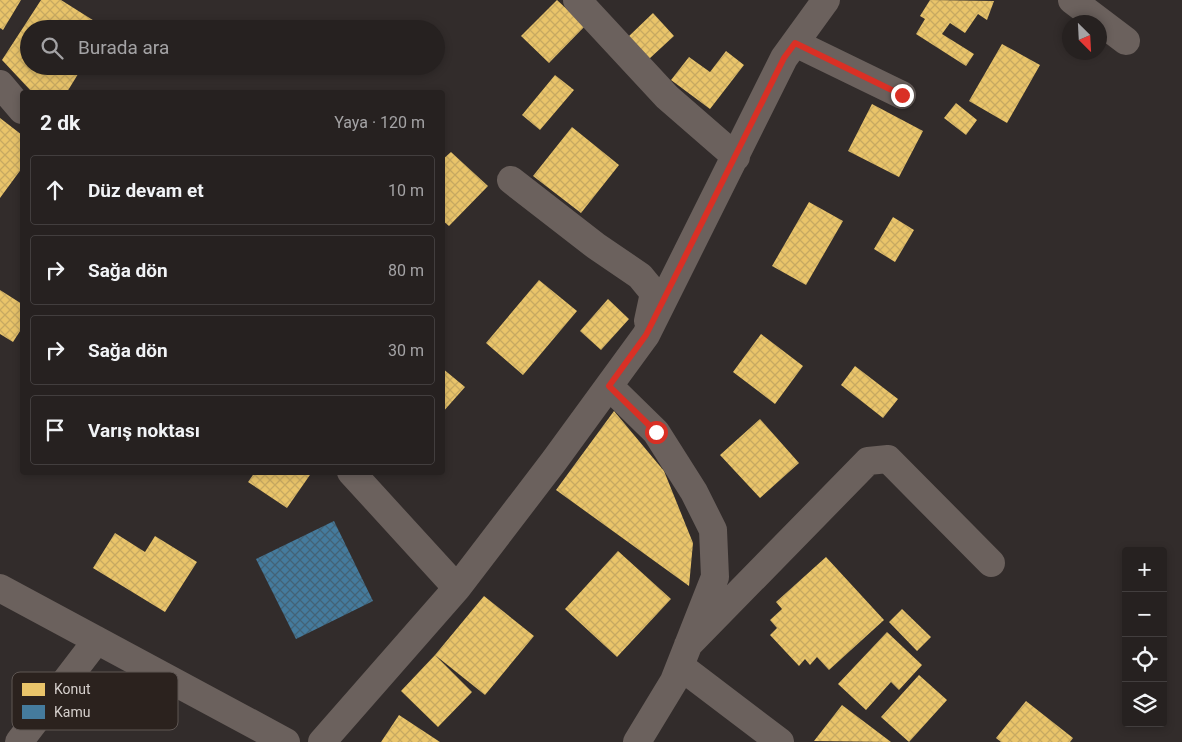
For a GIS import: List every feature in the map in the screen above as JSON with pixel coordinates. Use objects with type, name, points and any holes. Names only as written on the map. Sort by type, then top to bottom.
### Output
[{"type":"street","points":[[577,0],[668,97],[736,158]]},
{"type":"street","points":[[322,742],[457,588],[646,335],[736,158],[784,58],[826,0]]},
{"type":"street","points":[[1072,0],[1126,41]]},
{"type":"street","points":[[795,43],[902,95]]},
{"type":"street","points":[[0,84],[20,108]]},
{"type":"street","points":[[511,180],[596,246],[640,276],[654,293],[646,335]]},
{"type":"street","points":[[609,386],[656,432],[694,492],[713,530],[715,577],[674,681],[637,742]]},
{"type":"street","points":[[684,656],[868,460],[888,459],[991,563]]},
{"type":"street","points":[[354,475],[457,588]]},
{"type":"street","points":[[0,588],[156,672]]},
{"type":"street","points":[[73,672],[97,640]]},
{"type":"street","points":[[684,656],[780,742]]},
{"type":"street","points":[[178,684],[286,742]]},
{"type":"street","points":[[20,742],[29,730]]},
{"type":"building: Konut","points":[[0,0],[21,0],[3,30],[0,28]]},
{"type":"building: Konut","points":[[41,0],[61,0],[93,20],[28,20]]},
{"type":"building: Konut","points":[[557,0],[585,26],[549,63],[521,36]]},
{"type":"building: Konut","points":[[930,0],[994,1],[987,20],[978,14],[965,33],[950,23],[942,34],[974,54],[966,66],[916,34],[925,19],[920,16]]},
{"type":"building: Konut","points":[[653,13],[674,36],[649,59],[628,37]]},
{"type":"building: Konut","points":[[20,32],[20,75],[77,75],[68,90],[30,90],[2,60]]},
{"type":"building: Konut","points":[[1002,44],[1040,65],[1007,123],[969,101]]},
{"type":"building: Konut","points":[[726,51],[744,65],[710,109],[671,80],[689,57],[710,72]]},
{"type":"building: Konut","points":[[555,75],[574,90],[540,130],[522,115]]},
{"type":"building: Konut","points":[[956,103],[977,120],[966,135],[944,118]]},
{"type":"building: Konut","points":[[872,104],[923,131],[899,177],[848,151]]},
{"type":"building: Konut","points":[[0,118],[20,133],[20,171],[0,198]]},
{"type":"building: Konut","points":[[572,127],[619,165],[581,213],[533,176]]},
{"type":"building: Konut","points":[[451,152],[488,186],[449,226],[445,223],[445,157]]},
{"type":"building: Konut","points":[[809,202],[843,221],[806,285],[772,266]]},
{"type":"building: Konut","points":[[893,217],[914,230],[895,262],[874,249]]},
{"type":"building: Konut","points":[[539,280],[577,311],[523,375],[486,343]]},
{"type":"building: Konut","points":[[0,290],[20,303],[20,331],[13,342],[0,334]]},
{"type":"building: Konut","points":[[608,299],[629,319],[601,350],[580,331]]},
{"type":"building: Konut","points":[[761,334],[803,366],[775,404],[733,372]]},
{"type":"building: Konut","points":[[855,366],[898,399],[883,418],[841,385]]},
{"type":"building: Konut","points":[[445,370],[465,387],[445,410]]},
{"type":"building: Konut","points":[[614,411],[664,471],[693,543],[689,586],[556,490]]},
{"type":"building: Konut","points":[[760,419],[799,463],[760,498],[720,455]]},
{"type":"building: Konut","points":[[253,475],[310,475],[287,508],[248,482]]},
{"type":"building: Konut","points":[[115,533],[145,552],[155,536],[197,562],[165,612],[93,568]]},
{"type":"building: Konut","points":[[618,551],[671,599],[617,657],[565,609]]},
{"type":"building: Konut","points":[[826,557],[884,620],[829,670],[817,657],[810,665],[805,659],[799,666],[770,635],[777,628],[770,620],[782,609],[776,602]]},
{"type":"building: Konut","points":[[484,596],[534,636],[485,695],[435,655]]},
{"type":"building: Konut","points":[[902,609],[931,637],[917,651],[889,622]]},
{"type":"building: Konut","points":[[887,632],[922,665],[899,690],[891,682],[866,710],[838,684]]},
{"type":"building: Konut","points":[[435,655],[472,692],[438,727],[401,691]]},
{"type":"building: Konut","points":[[919,675],[947,700],[909,742],[881,717]]},
{"type":"building: Konut","points":[[1026,701],[1073,738],[1070,742],[1001,742],[996,738]]},
{"type":"building: Konut","points":[[842,705],[891,742],[814,741]]},
{"type":"building: Konut","points":[[399,715],[440,742],[381,742]]},
{"type":"building: Kamu","points":[[334,521],[373,601],[296,639],[256,559]]},
{"type":"route","points":[[656,432],[609,386],[646,335],[741,148],[784,58],[795,43],[902,95]]}]
